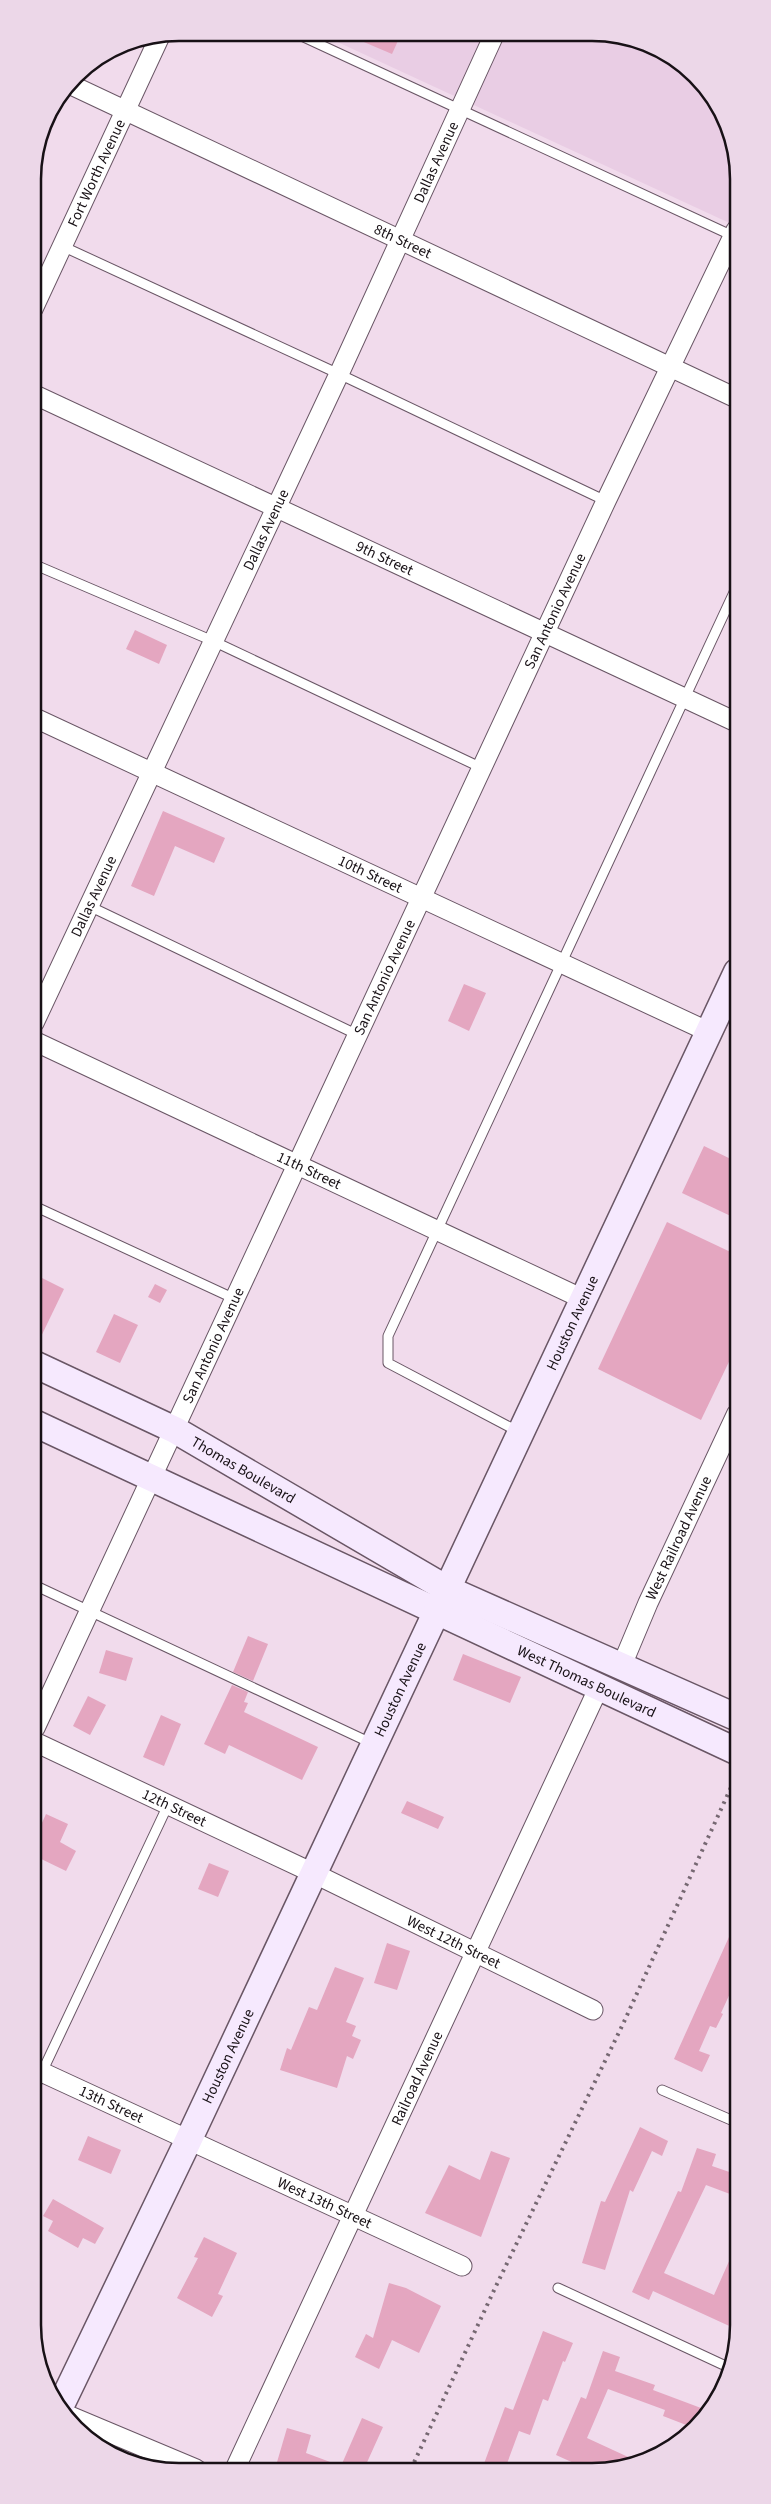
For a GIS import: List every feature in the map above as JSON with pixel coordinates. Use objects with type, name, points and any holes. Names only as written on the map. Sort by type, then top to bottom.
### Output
[{"type":"main road","name":"Houston Avenue","points":[[63,2400],[188,2141],[730,987]]},
{"type":"main road","name":"Thomas Boulevard","points":[[41,1367],[175,1430],[442,1600]]},
{"type":"main road","points":[[41,1426],[152,1478],[442,1600]]},
{"type":"main road","name":"West Thomas Boulevard","points":[[442,1600],[622,1665],[729,1714]]},
{"type":"main road","name":"West Thomas Boulevard","points":[[442,1600],[599,1687],[729,1748]]},
{"type":"street","name":"Dallas Avenue","points":[[42,1007],[339,374],[491,41]]},
{"type":"street","name":"Fort Worth Avenue","points":[[42,289],[157,43]]},
{"type":"street","name":"8th Street","points":[[76,87],[730,395]]},
{"type":"street","name":"San Antonio Avenue","points":[[41,1713],[175,1430],[606,502],[730,241]]},
{"type":"street","name":"9th Street","points":[[42,398],[730,719]]},
{"type":"street","name":"10th Street","points":[[42,721],[708,1032]]},
{"type":"street","name":"11th Street","points":[[42,1045],[583,1299]]},
{"type":"street","name":"West Railroad Avenue","points":[[622,1665],[648,1603],[729,1429]]},
{"type":"street","name":"Railroad Avenue","points":[[238,2463],[599,1687]]},
{"type":"street","name":"12th Street","points":[[41,1745],[314,1873]]},
{"type":"street","name":"West 12th Street","points":[[314,1873],[594,2010]]},
{"type":"street","name":"13th Street","points":[[41,2078],[188,2141]]},
{"type":"street","name":"West 13th Street","points":[[188,2141],[462,2266]]},
{"type":"street","points":[[80,2420],[182,2463]]},
{"type":"lane","points":[[313,41],[730,231]]},
{"type":"lane","points":[[62,246],[339,374],[606,502]]},
{"type":"lane","points":[[42,568],[213,641],[482,768]]},
{"type":"lane","points":[[521,1433],[388,1363],[388,1336],[730,601]]},
{"type":"lane","points":[[89,906],[358,1035]]},
{"type":"lane","points":[[42,1209],[235,1299]]},
{"type":"lane","points":[[41,1588],[374,1744]]},
{"type":"lane","points":[[41,2067],[168,1805]]},
{"type":"lane","points":[[662,2090],[729,2119]]},
{"type":"lane","points":[[558,2288],[723,2365]]},
{"type":"shaded area","points":[[335,41],[592,41],[610,42],[645,52],[676,70],[689,82],[701,95],[716,118],[727,152],[730,179],[730,223]]},
{"type":"building","points":[[361,41],[398,41],[392,54]]},
{"type":"building","points":[[135,630],[167,645],[159,664],[126,649]]},
{"type":"building","points":[[163,811],[225,838],[214,863],[175,846],[154,896],[131,886]]},
{"type":"building","points":[[464,984],[486,993],[469,1031],[448,1021]]},
{"type":"building","points":[[704,1146],[730,1158],[730,1215],[682,1193]]},
{"type":"building","points":[[667,1222],[730,1251],[729,1361],[701,1420],[598,1369]]},
{"type":"building","points":[[41,1279],[64,1289],[41,1336]]},
{"type":"building","points":[[155,1284],[167,1290],[160,1303],[148,1297]]},
{"type":"building","points":[[114,1314],[138,1325],[120,1363],[96,1352]]},
{"type":"building","points":[[248,1636],[268,1644],[253,1681],[233,1672]]},
{"type":"building","points":[[106,1650],[133,1658],[126,1681],[99,1673]]},
{"type":"building","points":[[463,1654],[521,1677],[510,1703],[453,1680]]},
{"type":"building","points":[[232,1685],[248,1692],[244,1702],[248,1703],[244,1712],[318,1747],[302,1780],[229,1745],[225,1754],[204,1744]]},
{"type":"building","points":[[88,1696],[106,1705],[90,1735],[73,1726]]},
{"type":"building","points":[[161,1715],[181,1724],[164,1766],[143,1757]]},
{"type":"building","points":[[407,1801],[444,1817],[438,1829],[401,1813]]},
{"type":"building","points":[[46,1814],[68,1824],[60,1842],[76,1851],[66,1871],[41,1859],[41,1824]]},
{"type":"building","points":[[209,1863],[229,1871],[218,1897],[198,1889]]},
{"type":"building","points":[[729,1937],[729,1995],[716,2028],[710,2026],[699,2051],[710,2055],[702,2072],[674,2059]]},
{"type":"building","points":[[387,1943],[410,1951],[397,1990],[374,1983]]},
{"type":"building","points":[[335,1967],[364,1978],[346,2022],[356,2026],[352,2036],[361,2040],[353,2059],[347,2056],[337,2088],[280,2070],[287,2048],[291,2050],[309,2007],[317,2010]]},
{"type":"building","points":[[640,2127],[668,2141],[662,2156],[652,2151],[633,2192],[630,2190],[605,2270],[582,2263],[601,2201],[605,2202]]},
{"type":"building","points":[[88,2136],[121,2150],[111,2174],[78,2160]]},
{"type":"building","points":[[697,2148],[716,2154],[712,2166],[729,2172],[729,2194],[706,2185],[664,2273],[714,2295],[729,2261],[729,2326],[653,2291],[649,2300],[632,2292],[678,2191],[681,2192]]},
{"type":"building","points":[[491,2151],[510,2158],[481,2237],[425,2213],[449,2165],[480,2180]]},
{"type":"building","points":[[53,2199],[104,2228],[95,2244],[83,2238],[78,2248],[48,2231],[53,2221],[43,2216]]},
{"type":"building","points":[[204,2237],[237,2253],[218,2294],[223,2296],[212,2317],[177,2298],[198,2258],[194,2257]]},
{"type":"building","points":[[389,2283],[406,2288],[441,2306],[419,2353],[392,2340],[379,2369],[355,2357],[366,2334],[373,2338]]},
{"type":"building","points":[[543,2331],[573,2343],[565,2362],[563,2361],[548,2401],[543,2399],[530,2435],[519,2431],[507,2463],[484,2463],[505,2407],[513,2410]]},
{"type":"building","points":[[603,2351],[620,2357],[615,2371],[655,2385],[653,2390],[702,2408],[687,2425],[663,2416],[665,2410],[608,2389],[587,2438],[629,2458],[610,2462],[574,2463],[556,2455],[581,2397],[586,2399]]},
{"type":"building","points":[[362,2418],[383,2427],[367,2463],[342,2463]]},
{"type":"building","points":[[287,2428],[311,2435],[306,2453],[333,2463],[277,2463]]},
{"type":"railway","points":[[414,2463],[496,2286],[623,2024],[729,1791]]}]
